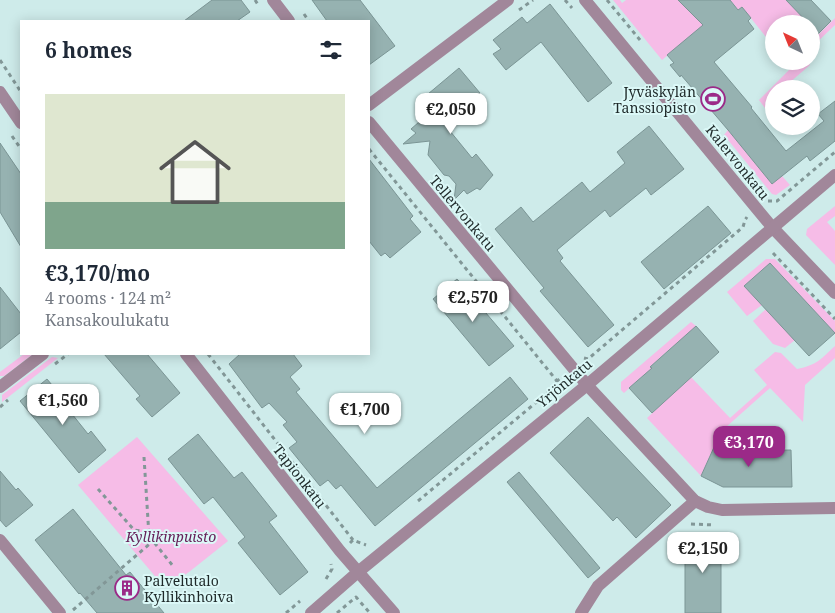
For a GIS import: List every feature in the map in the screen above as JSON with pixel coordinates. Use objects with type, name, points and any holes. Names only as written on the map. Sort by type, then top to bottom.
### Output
[{"type":"street","points":[[273,0],[288,20]]},
{"type":"street","points":[[370,104],[508,0]]},
{"type":"street","name":"Kalervonkatu","points":[[585,0],[772,227],[835,293]]},
{"type":"street","points":[[0,92],[20,122]]},
{"type":"street","name":"Tellervonkatu","points":[[370,123],[587,385],[695,501]]},
{"type":"street","name":"Yrjönkatu","points":[[311,613],[358,572],[587,385],[835,175]]},
{"type":"street","points":[[0,387],[42,355]]},
{"type":"street","name":"Tapionkatu","points":[[187,355],[334,543],[394,613]]},
{"type":"street","points":[[581,613],[598,586],[695,501],[708,507],[722,510],[835,508]]},
{"type":"street","points":[[0,540],[66,612]]},
{"type":"path","points":[[0,60],[20,90]]},
{"type":"path","points":[[370,151],[557,381]]},
{"type":"path","points":[[773,253],[835,319]]},
{"type":"path","points":[[209,355],[353,540]]},
{"type":"path","points":[[144,457],[149,536],[173,566]]},
{"type":"path","points":[[98,488],[134,530],[148,532]]},
{"type":"path","points":[[688,525],[716,525]]},
{"type":"path","points":[[66,612],[153,541]]},
{"type":"path","points":[[319,585],[326,579],[332,569],[330,559]]},
{"type":"path","points":[[286,613],[306,596]]},
{"type":"path","points":[[337,613],[356,597],[370,613]]},
{"type":"green space","points":[[613,0],[620,0],[622,3],[626,0],[679,0],[690,12],[703,0],[788,0],[800,15],[765,15],[765,36],[742,7],[738,10],[732,2],[662,60]]},
{"type":"green space","points":[[835,18],[835,25],[820,39],[820,33]]},
{"type":"green space","points":[[789,70],[804,70],[792,80],[779,80]]},
{"type":"green space","points":[[765,94],[765,108],[759,100]]},
{"type":"green space","points":[[728,130],[772,184],[782,176],[790,185],[776,195],[772,194],[724,135]]},
{"type":"green space","points":[[835,206],[835,216],[827,222],[835,231],[835,265],[806,235],[807,229]]},
{"type":"green space","points":[[766,259],[775,259],[835,321],[835,333],[770,263],[745,286],[762,305],[747,316],[727,292]]},
{"type":"green space","points":[[766,309],[795,340],[785,348],[773,344],[753,321]]},
{"type":"green space","points":[[691,322],[696,326],[677,351],[673,346],[651,366],[655,371],[641,377],[624,393],[621,390],[621,382]]},
{"type":"green space","points":[[835,346],[835,358],[805,385],[803,422],[770,388],[725,428],[701,476],[647,418],[691,377],[730,418],[767,385],[754,370],[775,352],[781,353],[797,369],[814,363]]},
{"type":"green space","points":[[23,355],[32,355],[4,376],[0,376],[0,372]]},
{"type":"green space","points":[[52,357],[58,358],[2,402],[2,395]]},
{"type":"green space","name":"Kyllikinpuisto","points":[[137,437],[228,541],[189,572],[165,588],[78,485]]},
{"type":"building","points":[[212,0],[241,0],[250,12],[238,20],[185,20]]},
{"type":"building","points":[[312,0],[360,0],[395,46],[370,64],[370,20],[326,20]]},
{"type":"building","points":[[678,0],[730,0],[738,10],[742,7],[751,18],[748,21],[754,29],[714,62],[765,125],[765,135],[773,135],[786,151],[806,135],[820,135],[820,124],[824,121],[820,116],[820,112],[835,101],[835,141],[810,161],[807,156],[772,184],[681,75],[680,77],[670,65],[674,63],[667,55],[703,25]]},
{"type":"building","points":[[786,0],[811,0],[831,21],[820,32],[820,15],[800,15]]},
{"type":"building","points":[[550,4],[612,83],[588,102],[541,42],[506,70],[493,54],[501,49],[493,40],[522,17],[527,23]]},
{"type":"building","points":[[459,68],[480,93],[470,101],[457,101],[457,113],[449,122],[454,128],[450,131],[472,158],[476,154],[493,175],[480,190],[477,188],[467,194],[464,190],[454,200],[456,184],[449,176],[444,175],[428,155],[430,141],[403,144],[416,133],[411,129],[419,122],[417,120],[428,110],[428,94]]},
{"type":"building","points":[[649,126],[684,169],[651,195],[646,188],[610,217],[605,210],[557,250],[563,258],[560,261],[614,325],[588,347],[540,291],[544,288],[495,229],[521,207],[533,222],[582,182],[590,192],[625,163],[617,152]]},
{"type":"building","points":[[0,143],[20,173],[20,245],[0,212]]},
{"type":"building","points":[[370,160],[413,216],[410,219],[421,232],[390,258],[385,253],[381,256],[370,242]]},
{"type":"building","points":[[708,206],[731,233],[664,289],[641,262]]},
{"type":"building","points":[[770,263],[835,333],[809,356],[744,286]]},
{"type":"building","points":[[457,279],[514,346],[489,366],[433,299]]},
{"type":"building","points":[[0,287],[20,313],[20,333],[0,349]]},
{"type":"building","points":[[696,326],[719,352],[652,413],[629,388]]},
{"type":"building","points":[[105,355],[148,355],[180,393],[152,417],[136,399],[140,396]]},
{"type":"building","points":[[239,355],[294,355],[302,366],[290,377],[300,389],[296,392],[377,488],[510,377],[528,399],[375,526],[341,485],[336,489],[328,480],[320,486],[289,448],[297,442],[283,425],[287,422],[269,403],[262,408],[229,364]]},
{"type":"building","points":[[47,379],[62,397],[60,399],[88,434],[91,431],[106,450],[79,473],[20,401]]},
{"type":"building","points":[[588,417],[671,505],[636,538],[617,517],[613,521],[550,453]]},
{"type":"building","points":[[198,434],[234,478],[242,472],[277,516],[269,522],[308,572],[280,595],[238,543],[245,537],[213,497],[204,504],[168,459]]},
{"type":"building","points":[[715,445],[735,451],[791,450],[792,487],[723,487],[701,476]]},
{"type":"building","points":[[0,471],[16,490],[18,488],[33,505],[6,527],[0,520]]},
{"type":"building","points":[[519,472],[600,568],[588,578],[507,482]]},
{"type":"building","points":[[73,509],[126,575],[130,572],[164,613],[97,613],[79,594],[35,540]]},
{"type":"building","points":[[721,534],[721,613],[685,613],[685,535]]},
{"type":"place","name":"Jyväskylän Tanssiopisto","points":[[713,99]]},
{"type":"place","name":"Palvelutalo Kyllikinhoiva","points":[[127,588]]}]
